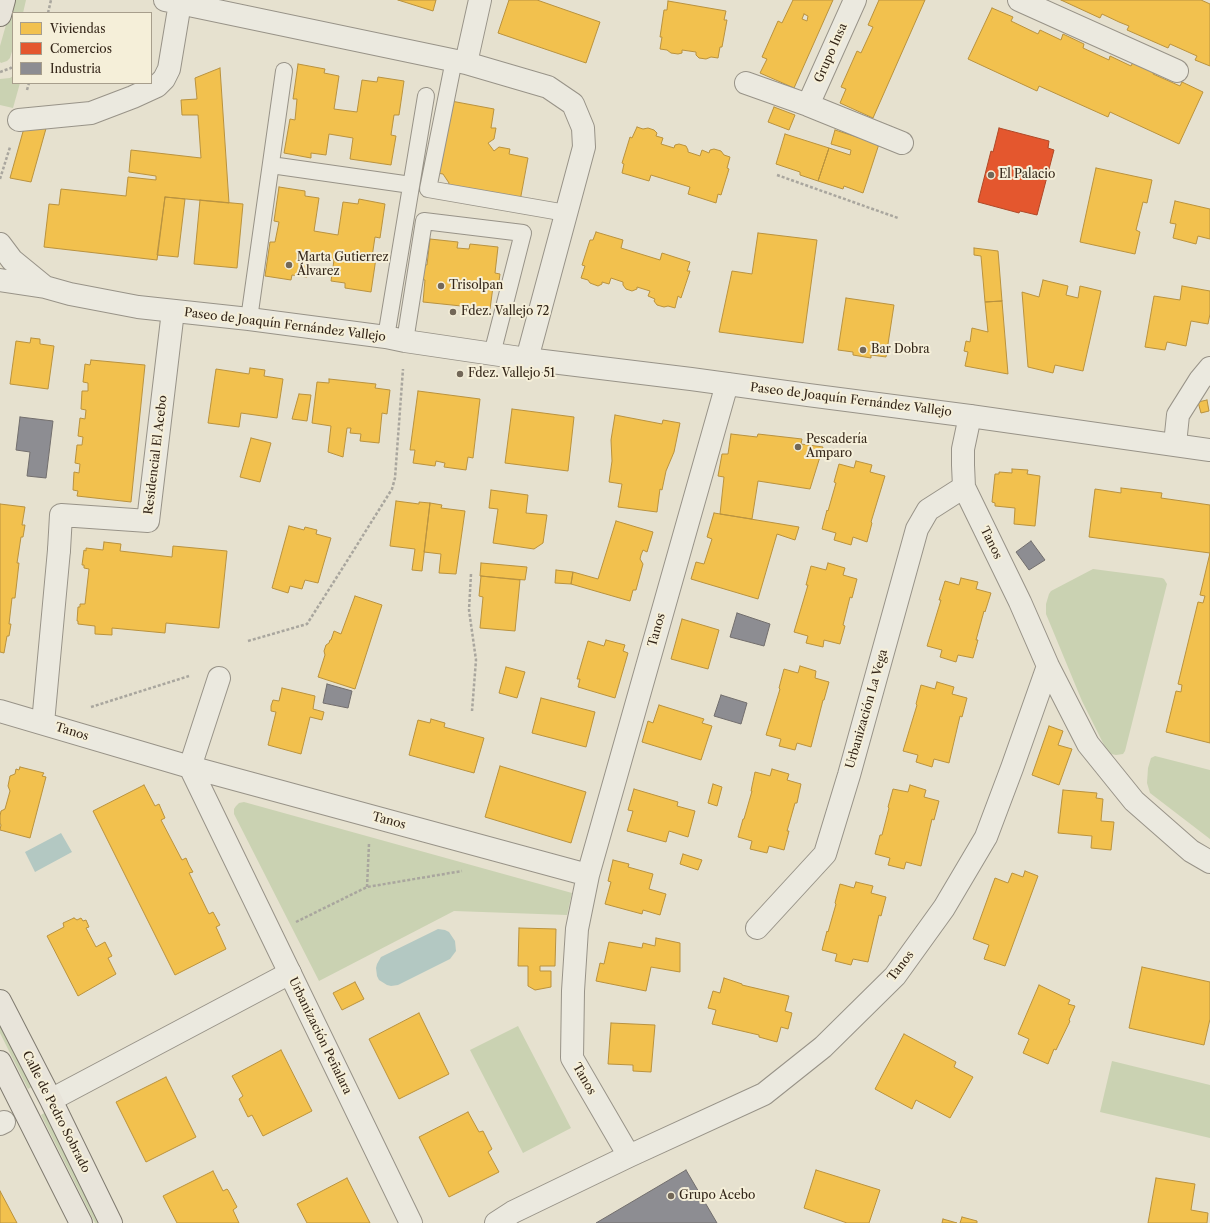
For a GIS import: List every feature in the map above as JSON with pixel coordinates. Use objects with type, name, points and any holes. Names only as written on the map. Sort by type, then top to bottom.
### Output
[{"type":"main road","points":[[0,15],[4,0]]},
{"type":"main road","name":"Calle de Pedro Sobrado","points":[[0,1001],[111,1223]]},
{"type":"main road","points":[[0,1062],[81,1223]]},
{"type":"street","points":[[460,62],[480,0]]},
{"type":"street","name":"Grupo Insa","points":[[808,105],[855,0]]},
{"type":"street","points":[[1019,0],[1176,71]]},
{"type":"street","points":[[19,120],[91,113],[157,86],[164,79],[169,69],[172,2],[460,62],[548,87],[573,104],[583,128],[584,147],[527,360]]},
{"type":"street","points":[[746,83],[808,105],[902,143]]},
{"type":"street","name":"Paseo de Joaquín Fernández Vallejo","points":[[0,244],[12,260],[45,287]]},
{"type":"street","name":"Paseo de Joaquín Fernández Vallejo","points":[[0,280],[45,287],[70,294],[138,307],[249,319],[527,360],[727,384],[970,416],[1210,450]]},
{"type":"street","name":"Residencial El Acebo","points":[[43,723],[61,516],[148,521],[173,311]]},
{"type":"street","points":[[1175,444],[1178,415],[1200,380],[1210,368]]},
{"type":"street","name":"Tanos","points":[[629,1156],[572,1058],[572,991],[577,930],[588,875],[727,384]]},
{"type":"street","name":"Tanos","points":[[970,416],[962,466],[964,487],[1020,602],[1048,666],[1088,744],[1134,801],[1191,851],[1210,862]]},
{"type":"street","name":"Urbanización La Vega","points":[[756,928],[825,854],[849,775],[917,530],[928,510],[964,487]]},
{"type":"street","name":"Tanos","points":[[496,1223],[514,1212],[629,1156],[764,1094],[823,1047],[895,976],[944,908],[986,837],[1048,666]]},
{"type":"street","points":[[219,678],[190,767],[290,973]]},
{"type":"street","name":"Tanos","points":[[0,711],[190,767],[588,875]]},
{"type":"street","name":"Urbanización Peñalara","points":[[60,1095],[290,973],[411,1223]]},
{"type":"lane","points":[[460,62],[428,189],[566,213]]},
{"type":"lane","points":[[249,319],[284,71]]},
{"type":"lane","points":[[395,340],[411,185],[426,96]]},
{"type":"lane","points":[[271,165],[411,185]]},
{"type":"lane","points":[[395,340],[424,221],[523,233],[492,354]]},
{"type":"path","points":[[48,12],[51,0]]},
{"type":"path","points":[[0,72],[12,66]]},
{"type":"path","points":[[777,175],[898,218]]},
{"type":"path","points":[[248,641],[307,624],[392,489],[395,478],[395,340]]},
{"type":"path","points":[[471,574],[469,610],[476,660],[472,710]]},
{"type":"path","points":[[77,733],[86,709],[195,674],[219,678]]},
{"type":"path","points":[[367,887],[370,816]]},
{"type":"path","points":[[271,935],[367,887],[482,868],[490,848]]},
{"type":"green space","points":[[13,0],[26,0],[23,12],[12,12],[12,51],[10,58],[1,63],[0,46]]},
{"type":"green space","points":[[12,77],[12,84],[20,84],[13,108],[0,105],[0,79]]},
{"type":"green space","points":[[1093,569],[1162,578],[1167,584],[1125,751],[1123,754],[1116,755],[1111,754],[1106,749],[1082,701],[1046,614],[1046,604],[1051,591]]},
{"type":"green space","points":[[1155,756],[1210,770],[1210,839],[1150,793],[1147,783],[1148,768],[1151,758]]},
{"type":"green space","points":[[244,802],[572,893],[567,915],[454,911],[319,981],[234,814],[234,809],[236,806],[239,803]]},
{"type":"green space","points":[[0,1022],[33,1086],[28,1089],[0,1033]]},
{"type":"green space","points":[[518,1026],[571,1128],[523,1153],[470,1050]]},
{"type":"green space","points":[[1112,1061],[1210,1085],[1210,1138],[1100,1112]]},
{"type":"green space","points":[[46,1112],[103,1223],[95,1223],[41,1115]]},
{"type":"water","points":[[61,833],[72,852],[35,872],[25,852]]},
{"type":"water","points":[[438,929],[449,932],[455,941],[456,951],[450,959],[398,985],[387,985],[379,980],[376,968],[381,957]]},
{"type":"building: Viviendas","points":[[398,0],[436,0],[433,11]]},
{"type":"building: Viviendas","points":[[509,0],[537,0],[600,22],[586,63],[498,33]]},
{"type":"building: Viviendas","points":[[793,0],[833,0],[794,88],[760,73],[767,59],[762,57],[778,21],[782,23]],"holes":[[[804,14],[808,16],[807,21],[802,19]]]},
{"type":"building: Viviendas","points":[[879,0],[925,0],[873,118],[840,103],[846,89],[841,87],[857,51],[861,53],[873,27],[868,25]]},
{"type":"building: Viviendas","points":[[1061,0],[1201,0],[1210,4],[1210,66],[1195,60],[1197,56],[1170,44],[1168,48],[1127,30],[1129,26],[1102,14],[1100,18]]},
{"type":"building: Viviendas","points":[[668,1],[726,11],[724,20],[727,20],[722,47],[720,47],[718,58],[699,58],[696,55],[696,52],[682,50],[682,53],[678,54],[660,49],[662,37],[660,37],[664,10],[667,10]]},
{"type":"building: Viviendas","points":[[992,8],[1013,17],[1011,21],[1038,34],[1040,30],[1061,40],[1063,34],[1084,44],[1083,48],[1109,60],[1110,56],[1131,66],[1134,60],[1155,70],[1153,74],[1180,86],[1182,82],[1203,92],[1179,144],[1110,112],[1108,117],[1039,86],[1037,91],[968,59]]},
{"type":"building: Viviendas","points":[[298,64],[325,69],[324,73],[339,76],[334,109],[357,112],[362,80],[377,82],[378,77],[404,81],[399,115],[394,115],[391,135],[396,136],[391,165],[350,159],[353,138],[329,134],[326,155],[311,153],[311,158],[284,153],[290,119],[295,120],[297,99],[293,99]]},
{"type":"building: Viviendas","points":[[220,68],[229,203],[165,197],[157,260],[44,247],[49,204],[59,205],[61,189],[126,196],[128,177],[156,180],[156,176],[129,172],[131,150],[201,158],[198,115],[182,115],[181,100],[197,99],[195,78]]},
{"type":"building: Viviendas","points":[[451,101],[494,109],[491,128],[496,128],[494,139],[488,143],[494,151],[499,147],[510,149],[509,154],[528,158],[520,201],[448,187],[449,183],[443,174],[437,173]]},
{"type":"building: Viviendas","points":[[774,107],[795,115],[789,130],[768,122]]},
{"type":"building: Viviendas","points":[[47,125],[31,182],[10,178],[24,128]]},
{"type":"building: Viviendas","points":[[637,127],[654,130],[657,133],[656,136],[663,138],[661,144],[674,148],[675,145],[679,144],[686,146],[688,152],[700,156],[702,150],[709,153],[710,150],[714,149],[721,151],[724,155],[730,157],[727,168],[729,169],[721,195],[718,194],[716,203],[688,194],[690,187],[651,175],[649,181],[622,173],[624,164],[622,163],[630,137],[632,138]]},
{"type":"building: Viviendas","points":[[835,130],[879,144],[863,193],[844,186],[843,189],[818,181],[829,148],[850,155],[851,150],[831,144]]},
{"type":"building: Viviendas","points":[[785,134],[829,148],[818,181],[800,175],[800,172],[776,164]]},
{"type":"building: Viviendas","points":[[1096,168],[1152,180],[1147,203],[1143,202],[1136,230],[1140,232],[1135,254],[1080,242]]},
{"type":"building: Viviendas","points":[[279,187],[305,191],[305,196],[319,198],[314,231],[338,235],[343,202],[358,204],[359,199],[385,204],[380,238],[375,237],[372,257],[376,258],[371,292],[345,288],[345,283],[331,281],[334,260],[310,257],[307,277],[292,275],[291,280],[265,276],[270,242],[275,242],[279,222],[274,221]]},
{"type":"building: Viviendas","points":[[165,197],[185,199],[178,257],[157,255]]},
{"type":"building: Viviendas","points":[[200,200],[243,204],[237,268],[194,264]]},
{"type":"building: Viviendas","points":[[1175,201],[1210,209],[1210,239],[1198,236],[1196,244],[1173,238],[1176,224],[1170,223]]},
{"type":"building: Viviendas","points":[[596,232],[623,240],[621,248],[660,260],[662,253],[690,262],[687,271],[690,271],[681,298],[678,296],[675,308],[657,305],[654,301],[655,299],[648,296],[650,291],[637,287],[637,289],[632,291],[626,289],[623,282],[611,278],[609,284],[602,282],[602,284],[598,286],[581,278],[585,266],[582,265],[590,240],[593,240]]},
{"type":"building: Viviendas","points":[[758,233],[817,240],[803,343],[719,332],[732,271],[752,274]]},
{"type":"building: Viviendas","points":[[430,239],[458,242],[457,248],[469,249],[470,244],[498,247],[495,273],[500,274],[498,288],[493,287],[490,309],[423,302],[425,280],[420,279],[422,264],[427,265]]},
{"type":"building: Viviendas","points":[[974,248],[998,251],[1002,301],[985,302],[981,256],[974,255]]},
{"type":"building: Viviendas","points":[[1043,280],[1068,286],[1066,295],[1078,298],[1080,286],[1101,291],[1083,371],[1055,365],[1053,373],[1028,367],[1022,292],[1039,297]]},
{"type":"building: Viviendas","points":[[1182,286],[1210,291],[1210,314],[1208,324],[1191,321],[1186,346],[1167,342],[1165,350],[1145,347],[1154,296],[1180,300]]},
{"type":"building: Viviendas","points":[[846,298],[894,305],[886,357],[871,355],[871,358],[853,355],[853,352],[838,350]]},
{"type":"building: Viviendas","points":[[1002,301],[1008,374],[965,366],[968,352],[964,351],[966,341],[970,342],[972,328],[988,332],[985,302]]},
{"type":"building: Viviendas","points":[[31,338],[40,339],[40,344],[54,346],[48,389],[10,384],[16,341],[30,343]]},
{"type":"building: Viviendas","points":[[91,360],[145,365],[131,502],[77,496],[78,491],[73,490],[74,472],[79,473],[80,464],[75,463],[77,445],[82,445],[83,437],[78,436],[80,418],[85,419],[86,410],[81,409],[82,391],[88,391],[88,383],[83,382],[85,364],[90,365]]},
{"type":"building: Viviendas","points":[[250,368],[265,370],[264,376],[283,379],[277,418],[241,413],[239,427],[208,423],[216,369],[249,374]]},
{"type":"building: Viviendas","points":[[329,379],[376,384],[375,388],[390,390],[387,414],[382,413],[379,443],[360,441],[361,434],[350,433],[351,428],[347,428],[343,457],[328,452],[331,426],[312,423],[317,382],[329,383]]},
{"type":"building: Viviendas","points":[[418,391],[480,399],[473,458],[468,457],[466,470],[444,467],[445,463],[436,461],[435,466],[413,463],[415,450],[410,450]]},
{"type":"building: Viviendas","points":[[299,394],[311,395],[307,421],[292,419]]},
{"type":"building: Viviendas","points":[[1207,400],[1209,411],[1201,413],[1198,402]]},
{"type":"building: Viviendas","points":[[512,409],[574,417],[568,471],[505,463]]},
{"type":"building: Viviendas","points":[[615,415],[662,424],[663,420],[680,423],[674,452],[666,471],[662,490],[660,489],[657,512],[618,507],[622,484],[609,482],[612,461],[611,440]]},
{"type":"building: Viviendas","points":[[731,434],[757,437],[758,434],[802,439],[801,444],[823,447],[810,489],[758,481],[752,519],[720,514],[724,477],[718,476],[722,454],[728,454]]},
{"type":"building: Viviendas","points":[[251,438],[271,443],[260,482],[240,477]]},
{"type":"building: Viviendas","points":[[856,461],[872,465],[870,472],[885,476],[871,522],[867,542],[853,537],[851,545],[834,540],[836,533],[822,529],[836,483],[834,482],[839,464],[854,468]]},
{"type":"building: Viviendas","points":[[1012,469],[1028,470],[1027,474],[1040,476],[1035,526],[1014,524],[1015,508],[995,506],[995,503],[992,502],[995,474],[999,474],[999,472],[1012,473]]},
{"type":"building: Viviendas","points":[[1121,488],[1162,493],[1161,498],[1210,505],[1210,553],[1089,537],[1095,489],[1121,493]]},
{"type":"building: Viviendas","points":[[491,490],[528,495],[526,513],[547,515],[543,543],[534,549],[493,543],[498,509],[489,508]]},
{"type":"building: Viviendas","points":[[396,501],[419,504],[419,502],[430,503],[422,571],[412,570],[415,549],[390,546]]},
{"type":"building: Viviendas","points":[[430,503],[442,505],[441,508],[465,511],[456,574],[439,573],[441,554],[424,552]]},
{"type":"building: Viviendas","points":[[0,504],[25,507],[22,525],[25,525],[23,537],[21,537],[17,563],[19,563],[15,598],[12,598],[9,624],[11,624],[4,653],[0,652]]},
{"type":"building: Viviendas","points":[[714,513],[799,527],[795,540],[777,534],[758,599],[691,579],[696,562],[704,564],[712,539],[707,537]]},
{"type":"building: Viviendas","points":[[616,521],[653,532],[647,552],[643,550],[641,555],[640,559],[643,564],[636,590],[633,590],[630,601],[571,584],[573,572],[598,579]]},
{"type":"building: Viviendas","points":[[289,526],[304,530],[305,527],[317,530],[316,534],[331,538],[318,583],[305,580],[302,589],[290,586],[288,593],[272,588]]},
{"type":"building: Viviendas","points":[[104,542],[121,544],[120,551],[172,557],[173,546],[227,551],[219,628],[166,623],[165,633],[112,628],[112,635],[95,634],[95,626],[78,624],[78,607],[80,607],[80,604],[85,604],[89,569],[84,568],[84,565],[82,565],[84,550],[86,551],[86,548],[103,550]]},
{"type":"building: Viviendas","points":[[1210,553],[1210,743],[1166,732],[1176,691],[1181,692],[1182,685],[1178,684],[1198,602],[1203,603],[1205,596],[1200,595]]},
{"type":"building: Viviendas","points":[[481,563],[527,567],[525,580],[480,576]]},
{"type":"building: Viviendas","points":[[828,563],[845,568],[843,575],[857,579],[852,598],[850,597],[840,644],[824,640],[823,647],[806,643],[808,636],[794,632],[808,585],[806,585],[811,566],[826,570]]},
{"type":"building: Viviendas","points":[[556,570],[573,572],[571,584],[555,583]]},
{"type":"building: Viviendas","points":[[481,576],[520,580],[515,631],[480,628],[483,597],[479,596]]},
{"type":"building: Viviendas","points":[[961,578],[978,582],[976,589],[991,593],[985,612],[984,611],[973,658],[958,655],[956,662],[940,657],[942,650],[927,646],[941,600],[939,600],[945,581],[959,585]]},
{"type":"building: Viviendas","points":[[355,596],[382,605],[355,689],[318,677],[325,655],[324,651],[326,645],[331,640],[334,631],[341,634]]},
{"type":"building: Viviendas","points":[[682,619],[719,630],[708,669],[671,659]]},
{"type":"building: Viviendas","points":[[606,640],[625,645],[623,651],[628,653],[615,698],[578,687],[580,679],[577,679],[588,641],[604,646]]},
{"type":"building: Viviendas","points":[[800,666],[816,671],[815,678],[829,682],[811,747],[797,743],[795,750],[779,746],[781,739],[766,735],[780,689],[784,669],[798,673]]},
{"type":"building: Viviendas","points":[[506,667],[525,672],[517,698],[499,693]]},
{"type":"building: Viviendas","points":[[937,682],[954,687],[952,694],[967,698],[962,717],[960,716],[949,763],[934,759],[932,767],[916,762],[918,755],[903,751],[917,705],[921,685],[935,689]]},
{"type":"building: Viviendas","points":[[282,688],[315,696],[313,709],[324,712],[322,720],[310,717],[301,754],[268,745],[276,712],[271,711],[271,706],[273,700],[279,701]]},
{"type":"building: Viviendas","points":[[541,698],[595,712],[586,747],[532,733]]},
{"type":"building: Viviendas","points":[[659,705],[704,719],[702,723],[712,726],[701,760],[642,742],[648,721],[653,723]]},
{"type":"building: Viviendas","points":[[431,719],[445,723],[444,727],[484,738],[474,773],[409,755],[418,720],[430,723]]},
{"type":"building: Viviendas","points":[[1049,726],[1063,731],[1058,745],[1072,749],[1059,785],[1032,775]]},
{"type":"building: Viviendas","points":[[500,766],[586,792],[571,843],[485,817]]},
{"type":"building: Viviendas","points":[[20,767],[44,773],[42,776],[46,777],[30,838],[0,830],[1,811],[5,809],[10,791],[8,786],[10,776],[15,774],[16,769],[19,770]]},
{"type":"building: Viviendas","points":[[772,769],[789,774],[787,780],[801,784],[797,803],[795,803],[787,831],[789,831],[784,850],[769,846],[767,853],[750,849],[752,841],[738,837],[752,791],[755,772],[770,776]]},
{"type":"building: Viviendas","points":[[713,784],[722,787],[717,806],[708,803]]},
{"type":"building: Viviendas","points":[[144,785],[155,806],[159,804],[165,818],[161,820],[182,860],[186,858],[193,872],[189,873],[209,914],[213,912],[220,925],[216,927],[226,949],[175,975],[93,811]]},
{"type":"building: Viviendas","points":[[910,785],[926,790],[924,797],[939,801],[934,820],[932,819],[921,866],[906,862],[904,869],[888,865],[890,858],[875,854],[880,835],[882,835],[893,789],[908,792]]},
{"type":"building: Viviendas","points":[[634,789],[678,802],[677,806],[695,811],[688,837],[669,831],[666,842],[627,831],[633,811],[628,810]]},
{"type":"building: Viviendas","points":[[1063,790],[1097,793],[1096,798],[1103,799],[1101,821],[1114,822],[1111,850],[1091,848],[1092,836],[1058,833]]},
{"type":"building: Viviendas","points":[[683,854],[702,860],[698,870],[680,864]]},
{"type":"building: Viviendas","points":[[613,860],[629,864],[628,867],[653,874],[649,889],[666,894],[660,915],[643,910],[642,914],[605,904],[611,882],[608,881]]},
{"type":"building: Viviendas","points":[[1025,871],[1038,876],[1005,966],[984,959],[989,945],[973,939],[995,878],[1008,883],[1012,873],[1023,877]]},
{"type":"building: Viviendas","points":[[856,882],[873,886],[871,893],[886,897],[881,916],[879,915],[868,962],[853,959],[851,965],[835,961],[837,954],[822,950],[836,904],[840,884],[854,888]]},
{"type":"building: Viviendas","points":[[74,918],[77,920],[81,918],[83,921],[86,920],[89,927],[86,928],[96,947],[105,942],[112,956],[108,958],[116,974],[78,996],[47,936],[64,927],[63,923]]},
{"type":"building: Viviendas","points":[[519,928],[556,929],[555,966],[540,966],[540,971],[551,971],[551,987],[535,990],[528,986],[528,966],[518,966]]},
{"type":"building: Viviendas","points":[[656,938],[680,943],[680,972],[651,967],[646,991],[596,981],[600,963],[604,964],[609,942],[642,948],[643,943],[655,946]]},
{"type":"building: Viviendas","points":[[1142,967],[1210,982],[1210,1019],[1204,1045],[1129,1028]]},
{"type":"building: Viviendas","points":[[724,978],[742,985],[789,996],[785,1011],[792,1013],[788,1029],[781,1027],[777,1042],[759,1037],[759,1035],[712,1024],[716,1010],[708,1008],[713,991],[720,993]]},
{"type":"building: Viviendas","points":[[355,982],[364,999],[342,1010],[333,993]]},
{"type":"building: Viviendas","points":[[1039,985],[1070,1000],[1068,1004],[1075,1006],[1069,1020],[1070,1021],[1056,1050],[1054,1049],[1048,1064],[1023,1053],[1029,1039],[1018,1034]]},
{"type":"building: Viviendas","points":[[419,1013],[449,1074],[399,1099],[369,1039]]},
{"type":"building: Viviendas","points":[[611,1023],[655,1025],[651,1072],[633,1071],[633,1065],[608,1064]]},
{"type":"building: Viviendas","points":[[904,1034],[956,1062],[954,1067],[973,1077],[950,1118],[916,1100],[912,1109],[875,1089]]},
{"type":"building: Viviendas","points":[[281,1050],[312,1111],[263,1136],[252,1115],[248,1117],[239,1099],[243,1096],[232,1076]]},
{"type":"building: Viviendas","points":[[166,1077],[196,1137],[146,1162],[116,1102]]},
{"type":"building: Viviendas","points":[[468,1112],[479,1132],[483,1131],[492,1149],[488,1152],[499,1172],[449,1197],[419,1137]]},
{"type":"building: Viviendas","points":[[816,1170],[880,1190],[869,1223],[847,1223],[804,1208]]},
{"type":"building: Viviendas","points":[[213,1171],[223,1191],[228,1190],[237,1207],[233,1210],[239,1223],[177,1223],[163,1196]]},
{"type":"building: Viviendas","points":[[347,1178],[370,1223],[307,1223],[297,1204]]},
{"type":"building: Viviendas","points":[[1156,1178],[1195,1184],[1191,1210],[1208,1213],[1207,1223],[1148,1223]]},
{"type":"building: Viviendas","points":[[0,1191],[8,1206],[17,1223],[0,1223]]},
{"type":"building: Viviendas","points":[[962,1217],[977,1221],[977,1223],[960,1223]]},
{"type":"building: Viviendas","points":[[943,1219],[957,1223],[942,1223]]},
{"type":"building: Comercios","points":[[999,128],[1049,141],[1048,148],[1054,150],[1037,215],[1020,211],[1019,213],[978,202],[991,151],[993,152]]},
{"type":"building: Industria","points":[[20,417],[53,421],[46,478],[27,476],[30,452],[16,450]]},
{"type":"building: Industria","points":[[1031,541],[1045,560],[1029,570],[1016,552]]},
{"type":"building: Industria","points":[[737,613],[770,624],[764,646],[730,637]]},
{"type":"building: Industria","points":[[327,684],[352,691],[348,708],[323,703]]},
{"type":"building: Industria","points":[[721,695],[747,703],[741,724],[714,716]]},
{"type":"building: Industria","name":"Grupo Acebo","points":[[686,1170],[717,1223],[596,1223]]},
{"type":"place","name":"El Palacio","points":[[991,175]]},
{"type":"place","name":"Marta Gutierrez Álvarez","points":[[289,265]]},
{"type":"place","name":"Trisolpan","points":[[441,286]]},
{"type":"place","name":"Fdez. Vallejo 72","points":[[453,312]]},
{"type":"place","name":"Bar Dobra","points":[[863,350]]},
{"type":"place","name":"Fdez. Vallejo 51","points":[[460,374]]},
{"type":"place","name":"Pescadería Amparo","points":[[798,447]]},
{"type":"place","name":"Grupo Acebo","points":[[671,1196]]}]
